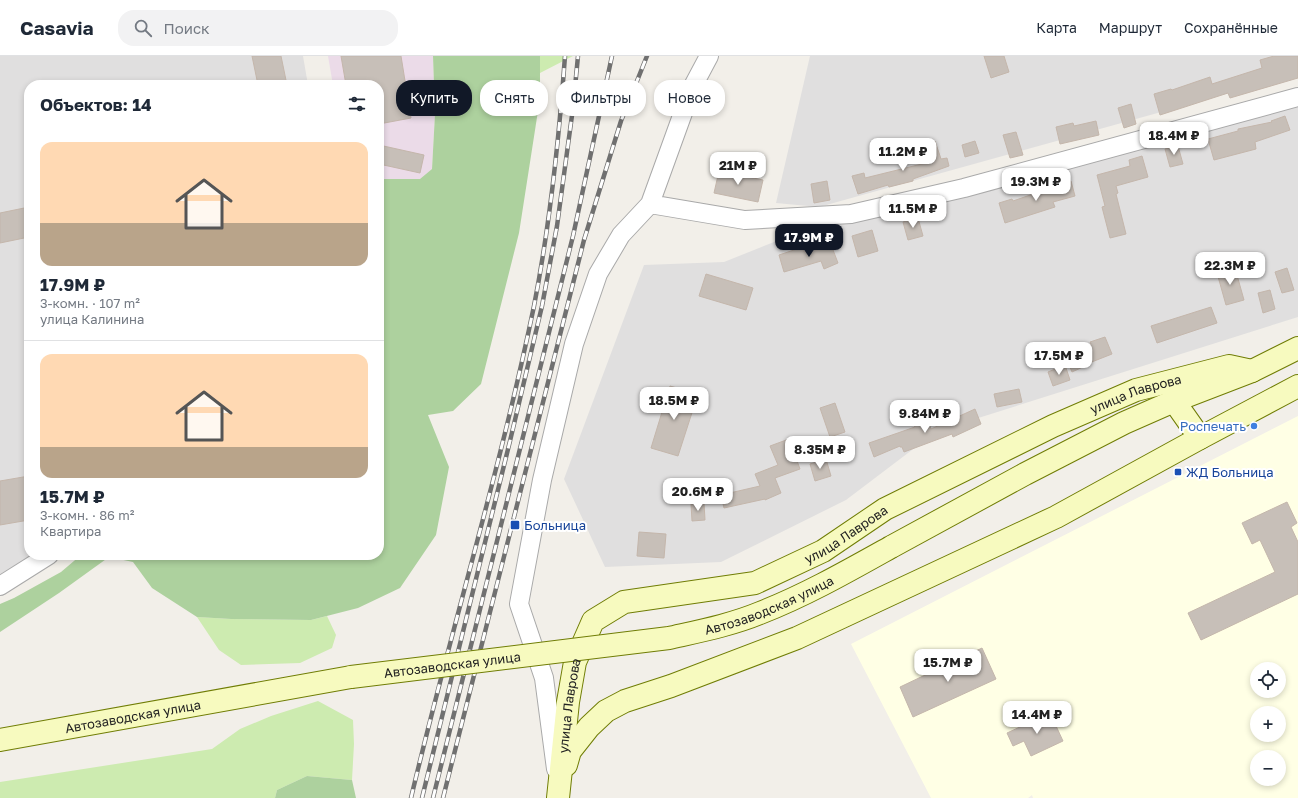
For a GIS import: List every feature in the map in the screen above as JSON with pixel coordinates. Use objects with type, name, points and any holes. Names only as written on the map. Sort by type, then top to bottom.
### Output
[{"type":"main road","name":"улица Лаврова","points":[[890,547],[1025,474],[1124,423],[1174,401],[1252,371],[1298,348]]},
{"type":"main road","name":"улица Лаврова","points":[[558,794],[568,702],[575,662],[593,621],[624,602],[755,583],[823,551],[885,509],[1046,429],[1136,390],[1229,366],[1252,371]]},
{"type":"main road","points":[[558,794],[570,752],[589,727],[606,712],[624,701],[671,686],[797,638],[1056,517],[1298,386]]},
{"type":"main road","points":[[1174,401],[1200,438]]},
{"type":"main road","name":"Автозаводская улица","points":[[0,740],[351,677],[669,638],[712,628],[759,614],[807,593],[890,547]]},
{"type":"street","points":[[558,794],[544,678],[519,604],[542,480],[574,344],[598,274],[621,235],[650,204],[692,88],[709,56]]},
{"type":"street","points":[[650,204],[745,220],[851,214],[964,188],[1298,97]]},
{"type":"street","points":[[0,586],[41,560]]},
{"type":"shaded area","points":[[0,56],[303,56],[307,80],[24,80],[24,560],[28,560],[0,581]]},
{"type":"shaded area","points":[[328,56],[433,56],[434,80],[396,80],[396,116],[435,116],[432,169],[421,179],[384,179],[384,80],[332,80]]},
{"type":"shaded area","points":[[810,56],[1298,56],[1298,74],[819,207],[776,203]]},
{"type":"shaded area","points":[[1298,96],[1298,317],[937,431],[846,500],[721,562],[605,567],[564,479],[644,265],[724,262],[779,240]]},
{"type":"shaded area","points":[[1298,416],[1298,798],[1033,798],[1032,795],[1028,798],[931,798],[851,644]]},
{"type":"green space","points":[[433,56],[540,56],[540,80],[480,80],[480,116],[537,116],[519,233],[481,384],[453,411],[428,415],[449,467],[436,535],[400,588],[358,608],[311,620],[197,617],[152,588],[133,562],[123,560],[384,560],[384,179],[420,179],[432,169],[435,116],[472,116],[472,80],[434,80]]},
{"type":"green space","points":[[540,56],[573,56],[540,73]]},
{"type":"green space","points":[[75,560],[105,560],[59,593],[0,632],[0,604],[61,572]]},
{"type":"green space","points":[[327,616],[336,635],[332,648],[300,663],[241,665],[219,650],[197,617],[311,620]]},
{"type":"green space","points":[[318,701],[353,720],[354,744],[352,780],[307,776],[277,790],[275,798],[0,798],[0,782],[212,749],[240,729],[271,716]]},
{"type":"green space","points":[[307,776],[352,780],[356,798],[275,798],[277,790]]},
{"type":"building","points":[[252,56],[281,56],[286,80],[257,80]]},
{"type":"building","points":[[341,56],[401,56],[405,80],[396,80],[396,116],[411,116],[411,118],[384,123],[384,80],[345,80]]},
{"type":"building","points":[[984,56],[1004,56],[1009,72],[991,78]]},
{"type":"building","points":[[1274,56],[1298,56],[1298,78],[1230,98],[1228,93],[1160,115],[1154,94],[1172,90],[1210,77],[1212,84],[1262,68],[1260,60]]},
{"type":"building","points":[[1131,104],[1136,124],[1124,128],[1118,108]]},
{"type":"building","points":[[1285,116],[1290,130],[1255,142],[1256,149],[1214,160],[1208,139],[1238,131],[1238,129],[1272,122],[1271,121]]},
{"type":"building","points":[[1096,121],[1099,135],[1060,144],[1056,127],[1073,123],[1074,126]]},
{"type":"building","points":[[1016,132],[1023,155],[1010,158],[1003,135]]},
{"type":"building","points":[[935,141],[941,159],[947,158],[949,166],[913,179],[913,181],[889,187],[888,185],[858,194],[852,176],[864,173],[865,178],[926,163],[921,146]]},
{"type":"building","points":[[975,141],[979,153],[965,157],[962,145]]},
{"type":"building","points":[[384,146],[424,155],[420,173],[384,165]]},
{"type":"building","points":[[1178,146],[1183,164],[1170,167],[1165,149]]},
{"type":"building","points":[[1142,156],[1148,177],[1116,186],[1118,193],[1116,194],[1126,234],[1110,238],[1102,207],[1105,206],[1097,175],[1130,166],[1129,160]]},
{"type":"building","points":[[719,171],[763,180],[758,202],[714,193]]},
{"type":"building","points":[[827,181],[830,200],[814,203],[811,184]]},
{"type":"building","points":[[1071,181],[1075,196],[1053,202],[1055,207],[1005,223],[999,203],[1012,199],[1013,201]]},
{"type":"building","points":[[24,208],[24,238],[0,243],[0,213]]},
{"type":"building","points":[[918,218],[923,236],[908,240],[903,222]]},
{"type":"building","points":[[872,230],[878,251],[858,257],[852,236]]},
{"type":"building","points":[[830,242],[838,263],[824,269],[821,261],[784,272],[779,255],[803,247],[804,252]]},
{"type":"building","points":[[1235,268],[1244,300],[1226,305],[1217,273]]},
{"type":"building","points":[[1287,268],[1294,290],[1282,293],[1275,272]]},
{"type":"building","points":[[706,274],[753,288],[746,310],[699,296]]},
{"type":"building","points":[[1270,290],[1275,309],[1263,313],[1258,293]]},
{"type":"building","points":[[1211,307],[1217,323],[1157,343],[1151,326]]},
{"type":"building","points":[[1105,337],[1112,354],[1084,365],[1085,366],[1072,372],[1065,355],[1091,344],[1090,342]]},
{"type":"building","points":[[1065,365],[1070,380],[1053,386],[1048,372]]},
{"type":"building","points":[[670,386],[698,394],[678,456],[651,448]]},
{"type":"building","points":[[1019,389],[1022,402],[997,407],[994,394]]},
{"type":"building","points":[[835,403],[845,432],[830,437],[820,408]]},
{"type":"building","points":[[975,409],[981,424],[953,437],[952,434],[904,452],[900,446],[874,457],[869,443],[928,421],[931,429]]},
{"type":"building","points":[[789,439],[800,469],[775,478],[781,493],[765,500],[724,508],[721,495],[760,486],[755,474],[778,465],[770,446]]},
{"type":"building","points":[[826,459],[831,476],[815,481],[810,464]]},
{"type":"building","points":[[24,477],[24,521],[0,525],[0,481]]},
{"type":"building","points":[[1287,502],[1297,523],[1291,527],[1298,542],[1298,594],[1201,640],[1188,613],[1275,572],[1260,540],[1252,544],[1242,523]]},
{"type":"building","points":[[704,503],[705,520],[692,521],[691,504]]},
{"type":"building","points":[[639,532],[666,534],[664,558],[637,556]]},
{"type":"building","points":[[982,648],[996,679],[913,717],[900,687]]},
{"type":"building","points":[[1050,713],[1063,741],[1031,756],[1024,741],[1013,746],[1007,733]]},
{"type":"railway","points":[[411,798],[506,429],[534,306],[545,244],[553,181],[565,56]]},
{"type":"railway","points":[[422,798],[542,306],[557,226],[573,108],[578,56]]},
{"type":"railway","points":[[433,798],[573,236],[612,56]]},
{"type":"railway","points":[[443,798],[584,240],[621,121],[647,56]]},
{"type":"place","name":"Роспечать","points":[[1254,426]]},
{"type":"place","name":"ЖД Больница","points":[[1178,472]]},
{"type":"place","name":"Больница","points":[[515,525]]}]
